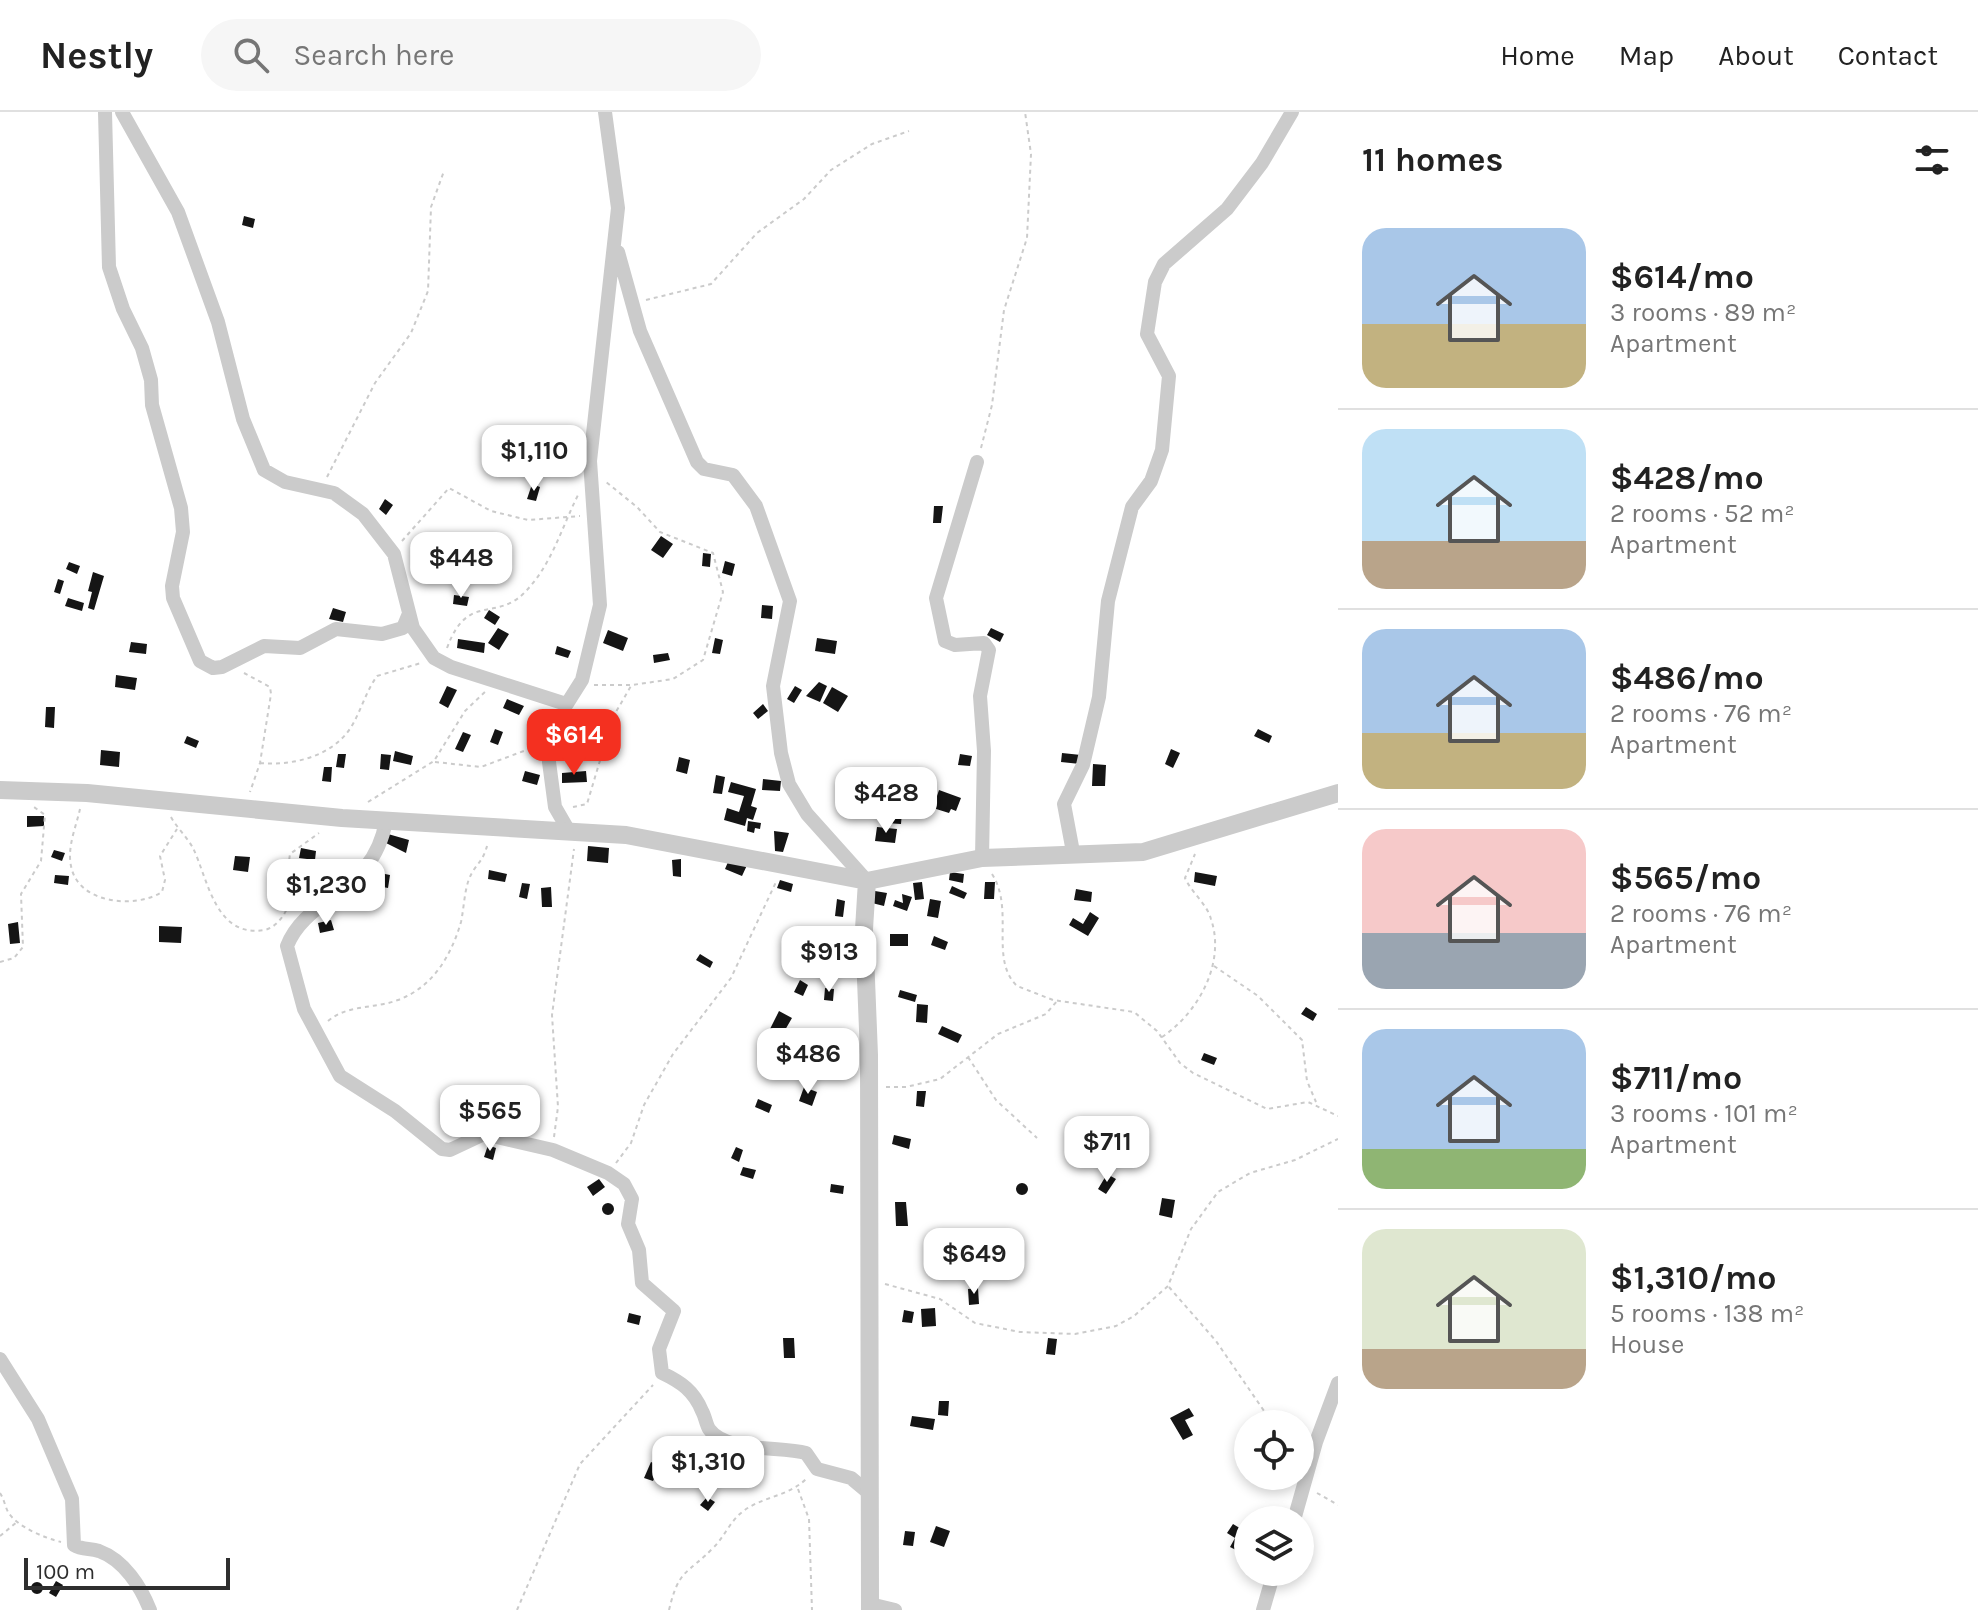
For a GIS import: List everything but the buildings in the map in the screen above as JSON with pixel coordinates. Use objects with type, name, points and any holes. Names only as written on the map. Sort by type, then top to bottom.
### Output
[{"type":"street","points":[[105,112],[109,267],[123,309],[142,348],[151,380],[152,405],[181,508],[183,532],[172,586],[173,598],[200,661],[213,668],[233,663],[264,646],[300,648],[336,629],[391,634],[403,628],[408,616]]},
{"type":"street","points":[[122,112],[178,212],[218,322],[243,419],[264,470],[285,482],[322,490],[363,514],[393,551],[413,628],[440,661],[566,704]]},
{"type":"street","points":[[570,833],[555,807],[549,762],[551,738],[566,704],[582,680],[600,605],[591,473],[618,208],[605,112]]},
{"type":"street","points":[[1073,852],[1064,804],[1083,765],[1099,697],[1108,601],[1132,507],[1151,481],[1162,450],[1168,374],[1147,334],[1155,282],[1164,264],[1227,209],[1262,163],[1292,112]]},
{"type":"street","points":[[616,248],[634,313],[697,462],[704,469],[733,475],[756,506],[771,540],[790,601],[773,686],[785,769],[807,814],[867,881],[864,929],[868,1089],[870,1607],[895,1610]]},
{"type":"street","points":[[977,462],[936,598],[945,641],[955,645],[984,643],[989,650],[980,696],[984,751],[982,858]]},
{"type":"street","points":[[0,790],[87,793],[386,820],[626,835],[867,881],[982,858],[1073,852],[1135,853],[1338,793]]},
{"type":"street","points":[[386,820],[380,848],[372,861],[352,883],[300,924],[287,946],[304,1009],[340,1076],[395,1111],[432,1144],[450,1150],[484,1134],[553,1150],[608,1173],[624,1184],[632,1199],[628,1224],[639,1250],[642,1283],[674,1311],[659,1349],[662,1373],[685,1386],[696,1397],[709,1429],[724,1439],[756,1448],[802,1452],[811,1458],[817,1469],[851,1478],[869,1493]]},
{"type":"street","points":[[0,1359],[38,1419],[72,1499],[74,1545],[99,1551],[123,1568],[141,1590],[150,1610]]},
{"type":"street","points":[[1314,1451],[1338,1383]]},
{"type":"street","points":[[1263,1610],[1270,1586]]},
{"type":"path","points":[[977,462],[992,405],[1004,310],[1027,238],[1031,154],[1025,112]]},
{"type":"path","points":[[634,313],[648,298],[695,288],[719,278],[757,233],[804,199],[840,163],[872,144],[909,131]]},
{"type":"path","points":[[322,490],[334,457],[375,383],[411,333],[428,291],[431,207],[444,171]]},
{"type":"path","points":[[260,763],[277,765],[324,753],[343,739],[377,676],[440,661],[455,631],[474,611],[513,602],[525,592],[544,568],[567,516],[591,473],[637,507],[660,532],[713,553],[723,592],[703,660],[686,674],[632,685],[588,684],[582,680]]},
{"type":"path","points":[[393,551],[449,488],[503,514],[528,520],[585,516],[596,521]]},
{"type":"path","points":[[233,663],[270,687],[260,763],[248,809]]},
{"type":"path","points":[[364,805],[434,761],[465,711],[496,680]]},
{"type":"path","points":[[555,807],[587,804],[613,717],[632,685]]},
{"type":"path","points":[[434,761],[481,767],[500,762],[551,738]]},
{"type":"path","points":[[0,962],[14,958],[23,947],[21,894],[41,861],[46,830],[45,815],[34,807],[38,790]]},
{"type":"path","points":[[87,793],[70,849],[70,864],[82,887],[101,897],[139,901],[162,892],[165,880],[160,856],[177,828]]},
{"type":"path","points":[[162,802],[192,847],[220,913],[229,922],[253,930],[265,930],[281,919],[290,897],[290,854],[295,846],[320,833]]},
{"type":"path","points":[[315,1032],[347,1011],[397,1001],[430,982],[446,959],[456,934],[470,877],[484,860],[490,827]]},
{"type":"path","points":[[553,1150],[558,1107],[552,1015],[566,895],[574,858],[570,833]]},
{"type":"path","points":[[1162,1037],[1180,1024],[1198,1000],[1213,965],[1215,944],[1210,915],[1185,878],[1194,860],[1196,837]]},
{"type":"path","points":[[982,858],[1003,897],[1008,975],[1017,986],[1028,993],[1058,1000],[1134,1012],[1162,1037],[1180,1063],[1193,1073],[1261,1106],[1272,1109],[1298,1101],[1316,1104],[1338,1116]]},
{"type":"path","points":[[608,1173],[631,1143],[644,1105],[673,1054],[731,978],[784,867]]},
{"type":"path","points":[[1213,965],[1258,996],[1302,1040],[1307,1054],[1307,1081],[1316,1104]]},
{"type":"path","points":[[868,1089],[906,1087],[940,1079],[998,1034],[1046,1014],[1058,1000]]},
{"type":"path","points":[[968,1056],[996,1100],[1037,1138]]},
{"type":"path","points":[[868,1283],[927,1294],[975,1323],[1020,1332],[1075,1334],[1116,1326],[1134,1316],[1168,1286],[1195,1222],[1218,1192],[1250,1173],[1295,1160],[1338,1139]]},
{"type":"path","points":[[1168,1286],[1216,1341],[1263,1410]]},
{"type":"path","points":[[517,1610],[580,1464],[662,1373]]},
{"type":"path","points":[[669,1610],[676,1582],[689,1566],[713,1547],[741,1512],[798,1487],[817,1469]]},
{"type":"path","points":[[798,1487],[809,1519],[812,1610]]},
{"type":"path","points":[[1313,1490],[1338,1505]]},
{"type":"path","points":[[0,1493],[9,1514],[17,1521],[46,1539],[74,1545]]},
{"type":"path","points":[[0,1536],[17,1521]]}]
